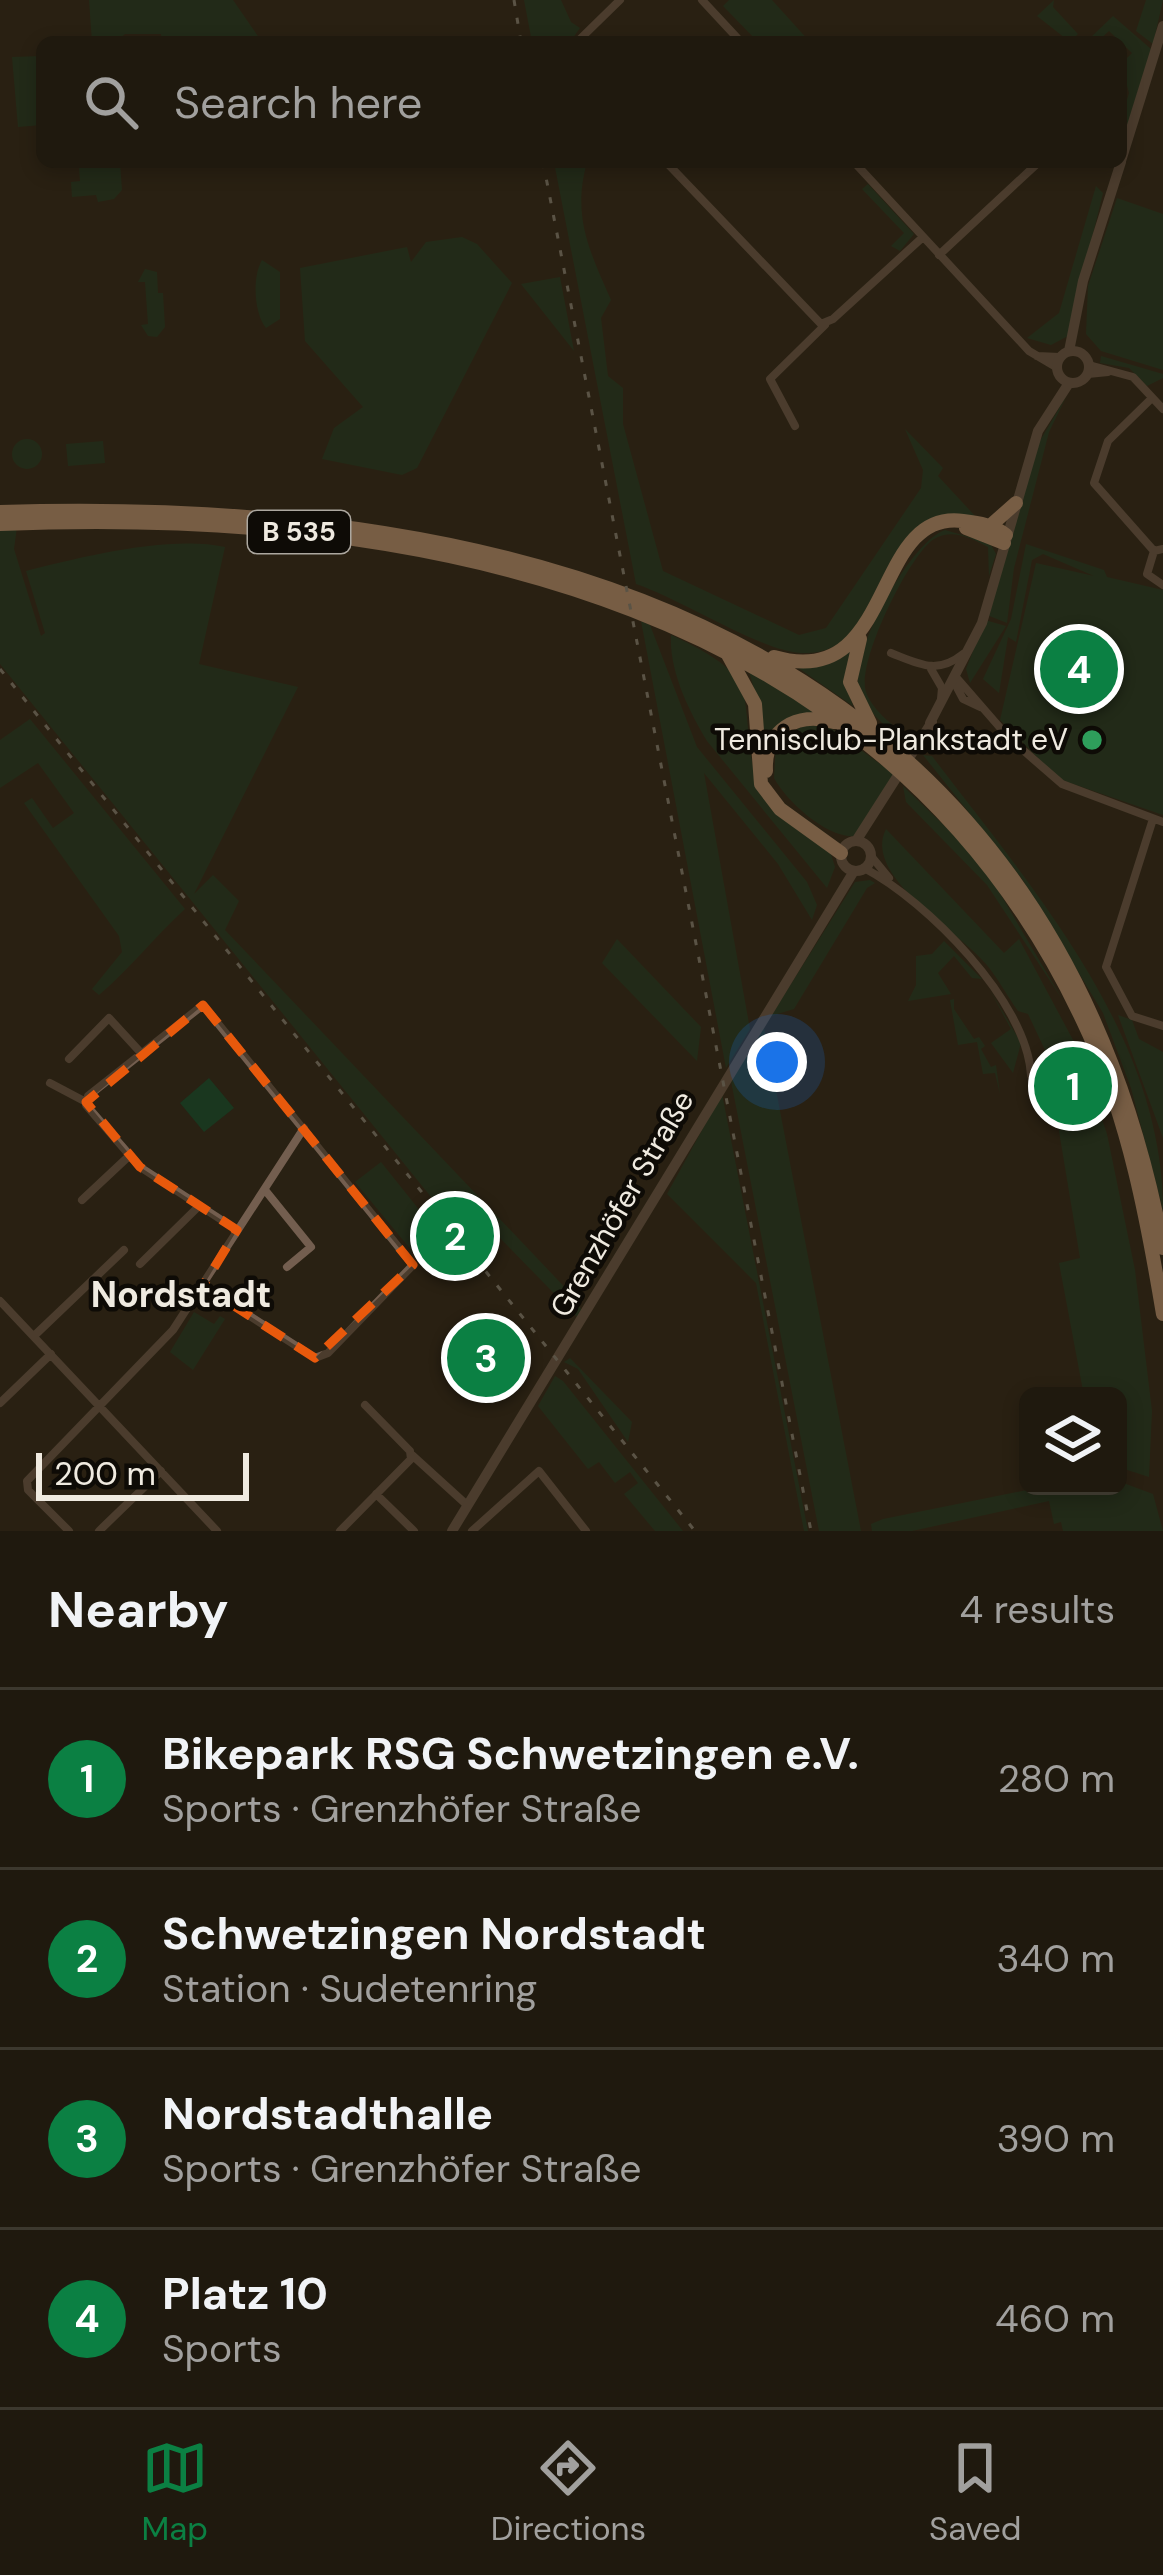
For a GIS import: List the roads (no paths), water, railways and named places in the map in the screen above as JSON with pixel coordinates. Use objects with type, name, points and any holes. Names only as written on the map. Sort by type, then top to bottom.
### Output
[{"type":"highway","points":[[1005,539],[990,526],[1016,503]]},
{"type":"highway","name":"B 535","points":[[0,512],[154,510],[284,518],[442,542],[602,590],[757,652],[802,664],[837,655],[861,629],[922,531],[947,520],[990,526]]},
{"type":"highway","name":"B 535","points":[[0,524],[175,522],[334,536],[602,590]]},
{"type":"highway","name":"B 535","points":[[1005,539],[952,526],[928,532],[913,548],[851,659],[854,698],[899,761],[1001,863],[1073,974],[1128,1103],[1163,1248]]},
{"type":"highway","name":"B 535","points":[[662,613],[899,761]]},
{"type":"highway","points":[[724,649],[755,704],[757,770],[767,794],[856,855]]},
{"type":"highway","name":"B 535","points":[[757,652],[880,737]]},
{"type":"highway","points":[[850,729],[814,718],[793,721],[774,737],[766,759],[774,791],[856,855]]},
{"type":"highway","name":"B 535","points":[[913,774],[992,872],[1074,1002],[1131,1153],[1163,1314]]},
{"type":"street","points":[[583,36],[620,0]]},
{"type":"street","points":[[702,0],[735,36]]},
{"type":"street","points":[[1127,142],[1163,26]]},
{"type":"street","points":[[672,168],[807,315],[826,324]]},
{"type":"street","points":[[860,168],[1035,356],[1132,377],[1163,409]]},
{"type":"street","points":[[939,255],[1033,168]]},
{"type":"street","points":[[1065,365],[1083,281],[1119,168]]},
{"type":"street","points":[[795,426],[770,379],[923,237]]},
{"type":"street","points":[[1065,365],[1088,370]]},
{"type":"street","name":"Grenzhöfer Straße","points":[[452,1531],[832,902],[949,691],[986,604],[1038,431],[1055,399],[1065,365]]},
{"type":"street","points":[[1152,398],[1108,441],[1094,483],[1158,550],[1148,574],[1163,585]]},
{"type":"street","points":[[891,653],[930,668],[945,666],[968,649]]},
{"type":"street","points":[[930,668],[942,688],[981,708],[1062,784],[1158,820],[1106,967],[1132,1016],[1163,1026]]},
{"type":"street","points":[[949,691],[981,708]]},
{"type":"street","points":[[949,691],[963,699]]},
{"type":"street","points":[[856,855],[893,884],[993,985],[1024,1036],[1031,1075]]},
{"type":"street","points":[[86,1102],[203,1005],[411,1259],[411,1269],[328,1353],[315,1358],[203,1286]]},
{"type":"street","points":[[69,1059],[109,1018],[142,1054]]},
{"type":"street","points":[[50,1083],[86,1102],[129,1156],[237,1230]]},
{"type":"street","points":[[69,1531],[26,1485],[173,1330],[304,1128]]},
{"type":"street","points":[[82,1200],[129,1156]]},
{"type":"street","points":[[265,1190],[311,1247],[287,1267]]},
{"type":"street","points":[[140,1264],[199,1206]]},
{"type":"street","points":[[33,1336],[124,1250]]},
{"type":"street","points":[[0,1301],[217,1531]]},
{"type":"street","points":[[0,1402],[51,1354]]},
{"type":"street","points":[[364,1405],[467,1505]]},
{"type":"street","points":[[340,1531],[411,1453]]},
{"type":"street","points":[[99,1531],[161,1471]]},
{"type":"street","points":[[472,1531],[539,1472],[586,1531]]},
{"type":"street","points":[[376,1493],[414,1531]]},
{"type":"railway","points":[[514,0],[520,36]]},
{"type":"railway","points":[[544,168],[811,1531]]},
{"type":"railway","points":[[0,669],[695,1531]]},
{"type":"place","name":"Platz 10","points":[[1079,669]]},
{"type":"place","name":"Tennisclub-Plankstadt eV","points":[[1092,740]]},
{"type":"place","name":"Bikepark RSG Schwetzingen e.V.","points":[[1073,1086]]},
{"type":"place","name":"Schwetzingen Nordstadt","points":[[455,1236]]},
{"type":"place","name":"Nordstadthalle","points":[[486,1358]]},
{"type":"district","name":"Nordstadt","points":[[181,1294]]}]
